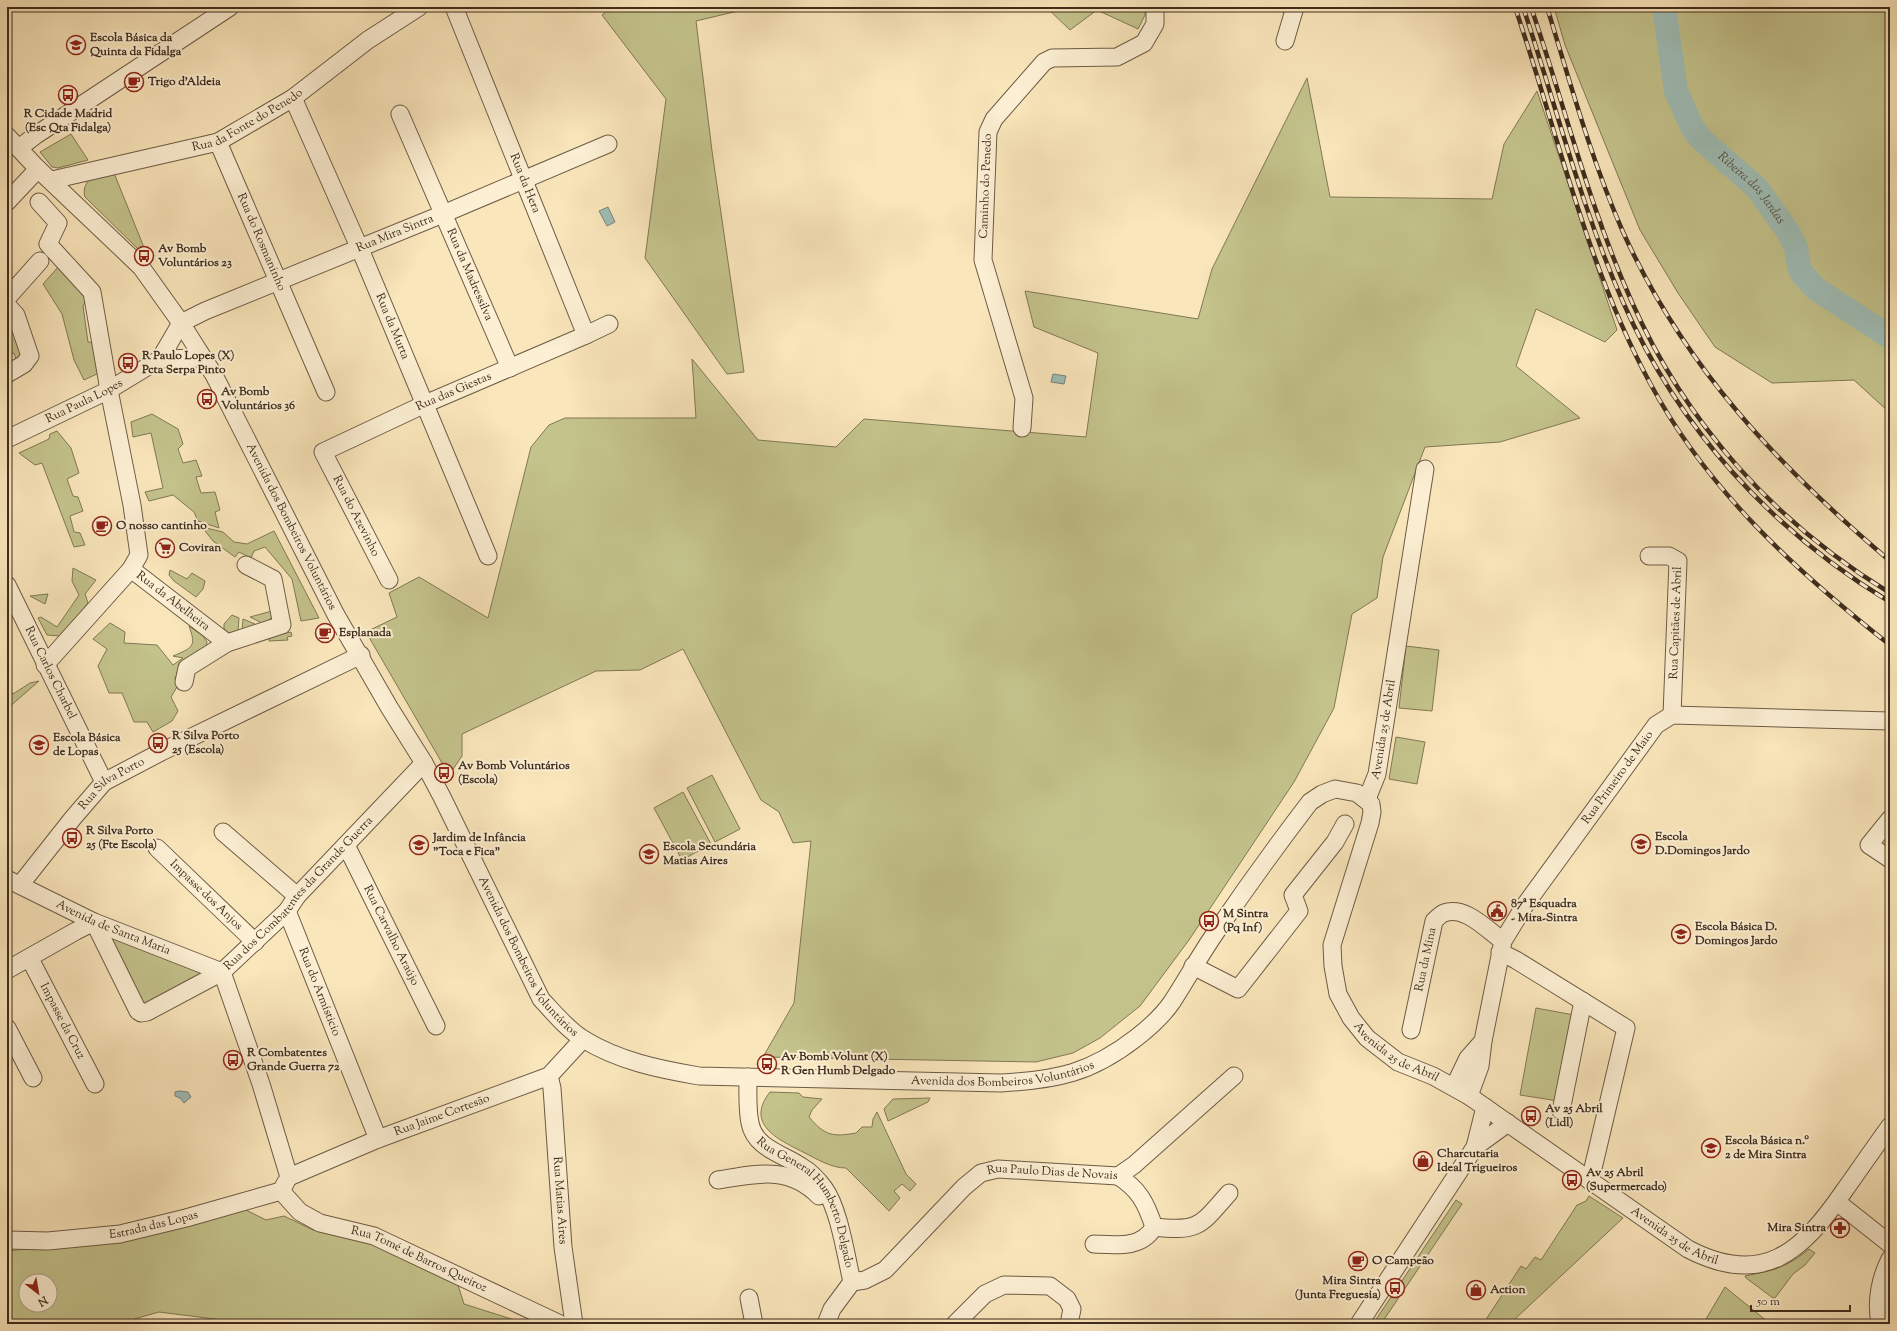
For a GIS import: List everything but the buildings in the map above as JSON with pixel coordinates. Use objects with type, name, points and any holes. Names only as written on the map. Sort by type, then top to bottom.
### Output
[{"type":"street","points":[[19,148],[36,135],[230,7]]},
{"type":"street","name":"Rua da Fonte do Penedo","points":[[52,180],[218,142],[293,98],[368,40],[419,7]]},
{"type":"street","name":"Rua da Hera","points":[[454,7],[586,335]]},
{"type":"street","name":"Caminho do Penedo","points":[[1022,428],[1025,408],[1024,398],[983,260],[988,132],[994,119],[1044,62],[1052,58],[1117,57],[1144,43],[1155,24],[1154,7]]},
{"type":"street","points":[[1285,41],[1295,7]]},
{"type":"street","name":"Rua da Murta","points":[[293,98],[360,249],[488,556]]},
{"type":"street","name":"Rua da Madressilva","points":[[400,114],[510,368]]},
{"type":"street","name":"Avenida dos Bombeiros Voluntários","points":[[7,136],[38,169],[52,180],[142,267],[181,323],[214,374],[309,564],[389,707],[424,763],[541,999],[564,1024],[582,1039],[622,1059],[663,1070],[699,1076],[1001,1083],[1038,1081],[1068,1075],[1094,1066],[1121,1050],[1143,1033],[1172,1002],[1193,966],[1254,876],[1310,802],[1322,794],[1335,789],[1357,793],[1367,799]]},
{"type":"street","name":"Rua do Rosmaninho","points":[[218,142],[326,392]]},
{"type":"street","name":"Rua Mira Sintra","points":[[181,323],[205,311],[360,249],[608,144]]},
{"type":"street","points":[[7,202],[38,169]]},
{"type":"street","name":"Rua da Abelheira","points":[[39,202],[58,223],[48,244],[92,292],[109,390],[132,505],[139,555],[131,569],[227,644]]},
{"type":"street","points":[[7,298],[40,261]]},
{"type":"street","points":[[7,305],[16,315],[30,356],[24,364],[7,374]]},
{"type":"street","name":"Rua Paula Lopes","points":[[7,439],[109,390],[160,359],[181,323]]},
{"type":"street","points":[[586,335],[609,324]]},
{"type":"street","name":"Rua das Giestas","points":[[323,452],[425,404],[586,335]]},
{"type":"street","name":"Rua Paula Lopes","points":[[160,359],[203,358]]},
{"type":"street","name":"Rua do Azevinho","points":[[323,452],[389,580]]},
{"type":"street","name":"Avenida 25 de Abril","points":[[1425,469],[1377,774],[1367,799],[1371,804],[1372,812],[1370,823],[1332,945],[1338,994],[1350,1018],[1367,1038],[1398,1062],[1433,1076],[1469,1096],[1688,1249],[1707,1259],[1738,1266],[1751,1266],[1766,1262],[1795,1249],[1818,1227],[1890,1126]]},
{"type":"street","name":"Rua Capitães de Abril","points":[[1649,556],[1669,556],[1678,561],[1672,715]]},
{"type":"street","points":[[184,682],[187,668],[227,644],[282,625],[273,579],[246,565]]},
{"type":"street","points":[[45,665],[131,569]]},
{"type":"street","name":"Rua Carlos Charbel","points":[[7,585],[45,665],[104,782]]},
{"type":"street","name":"Rua Silva Porto","points":[[14,882],[104,782],[161,752],[361,655]]},
{"type":"street","points":[[1672,715],[1890,721]]},
{"type":"street","name":"Rua Primeiro de Maio","points":[[1469,1096],[1480,1066],[1483,1040],[1502,947],[1525,905],[1656,725],[1672,715]]},
{"type":"street","name":"Rua dos Combatentes da Grande Guerra","points":[[285,1184],[261,1084],[222,972],[287,911],[298,896],[346,844],[424,763]]},
{"type":"street","points":[[1890,818],[1870,846],[1890,860]]},
{"type":"street","points":[[1193,966],[1238,989],[1299,911],[1293,895],[1336,842],[1345,824]]},
{"type":"street","points":[[223,832],[298,896]]},
{"type":"street","name":"Rua Carvalho Araújo","points":[[346,844],[436,1026]]},
{"type":"street","name":"Impasse dos Anjos","points":[[157,848],[255,942]]},
{"type":"street","name":"Avenida de Santa Maria","points":[[14,882],[94,922],[222,972]]},
{"type":"street","name":"Rua do Armísticio","points":[[287,911],[378,1139]]},
{"type":"street","name":"Rua da Mina","points":[[1411,1030],[1434,921],[1444,913],[1458,912],[1467,914],[1516,960],[1626,1028],[1590,1181]]},
{"type":"street","points":[[7,970],[30,959],[76,931],[94,922],[138,1011],[141,1013],[147,1012],[222,972]]},
{"type":"street","name":"Impasse da Cruz","points":[[30,959],[95,1084]]},
{"type":"street","points":[[1561,1111],[1583,1001]]},
{"type":"street","points":[[7,1028],[33,1078]]},
{"type":"street","name":"Rua Jaime Cortesão","points":[[285,1184],[378,1139],[549,1076],[582,1039]]},
{"type":"street","name":"Rua Primeiro de Maio","points":[[1454,1087],[1468,1058],[1483,1040]]},
{"type":"street","points":[[1433,1076],[1458,1065],[1468,1058]]},
{"type":"street","name":"Rua Matias Aires","points":[[549,1076],[552,1088],[563,1247],[574,1324]]},
{"type":"street","name":"Rua Paulo Dias de Novais","points":[[852,1282],[865,1280],[885,1270],[964,1187],[981,1173],[998,1170],[1118,1176],[1134,1165],[1234,1076]]},
{"type":"street","name":"Rua General Humberto Delgado","points":[[748,1077],[750,1124],[757,1138],[766,1147],[802,1167],[814,1176],[825,1189],[836,1214],[852,1282],[832,1309],[826,1324]]},
{"type":"street","points":[[1359,1324],[1475,1147],[1485,1107]]},
{"type":"street","points":[[1475,1147],[1508,1124]]},
{"type":"street","points":[[718,1180],[746,1176],[783,1175],[808,1184],[836,1214]]},
{"type":"street","points":[[1094,1244],[1131,1244],[1149,1236],[1154,1227],[1147,1208],[1140,1195],[1130,1184],[1118,1176]]},
{"type":"street","name":"Estrada das Lopas","points":[[7,1240],[48,1241],[120,1234],[186,1218],[285,1184]]},
{"type":"street","name":"Rua Tomé de Barros Queiroz","points":[[285,1184],[300,1212],[320,1223],[374,1236],[560,1324]]},
{"type":"street","points":[[1154,1227],[1187,1229],[1194,1226],[1210,1216],[1229,1193]]},
{"type":"street","points":[[1836,1202],[1890,1244]]},
{"type":"street","points":[[1880,1324],[1879,1297],[1884,1272],[1890,1259]]},
{"type":"street","points":[[955,1324],[985,1294],[1004,1285],[1050,1286],[1067,1299],[1072,1310],[1069,1324]]},
{"type":"street","points":[[749,1298],[754,1324]]},
{"type":"shaded area","points":[[612,7],[755,7],[696,21],[712,151],[744,372],[727,374],[645,258],[666,99],[602,15]]},
{"type":"shaded area","points":[[1046,7],[1145,7],[1145,15],[1138,29],[1097,10],[1070,30]]},
{"type":"shaded area","points":[[1554,7],[1890,7],[1890,413],[1854,380],[1772,383],[1715,347],[1678,293],[1640,230],[1565,45]]},
{"type":"shaded area","points":[[1307,78],[1330,197],[1492,199],[1504,144],[1537,91],[1617,330],[1605,342],[1536,309],[1516,366],[1580,418],[1500,442],[1425,447],[1383,557],[1377,598],[1352,614],[1334,708],[1294,782],[1189,940],[1140,1006],[1100,1038],[1073,1053],[1036,1062],[763,1057],[794,1003],[811,841],[793,843],[779,812],[761,800],[683,649],[640,670],[596,671],[462,734],[462,756],[449,775],[366,632],[397,617],[389,593],[419,577],[488,618],[531,447],[549,425],[565,418],[696,418],[692,359],[758,440],[836,447],[864,419],[1086,437],[1098,353],[1034,327],[1025,291],[1198,319],[1212,269]]},
{"type":"shaded area","points":[[71,134],[88,160],[58,168],[52,167],[40,152]]},
{"type":"shaded area","points":[[114,173],[145,250],[141,252],[85,197],[85,188],[93,175]]},
{"type":"shaded area","points":[[59,266],[87,299],[83,306],[88,342],[97,343],[101,372],[84,380],[74,360],[62,314],[43,284]]},
{"type":"shaded area","points":[[7,314],[24,350],[17,362],[14,353],[7,357]]},
{"type":"shaded area","points":[[152,414],[178,429],[183,444],[178,449],[183,463],[196,460],[202,476],[196,477],[201,493],[215,492],[220,510],[215,512],[219,528],[198,521],[194,512],[173,495],[149,501],[145,492],[163,488],[151,433],[133,437],[131,422]]},
{"type":"shaded area","points":[[57,431],[71,448],[79,473],[67,479],[73,496],[78,497],[83,511],[70,516],[74,532],[80,533],[85,545],[74,547],[42,463],[35,465],[19,453],[49,439],[50,434]]},
{"type":"shaded area","points":[[202,527],[223,532],[234,542],[247,544],[274,531],[319,618],[301,621],[292,579],[265,547],[254,551],[251,558],[239,552],[235,557],[213,541]]},
{"type":"shaded area","points":[[73,568],[96,580],[85,594],[88,603],[61,636],[47,635],[38,618],[41,617],[57,627],[79,595],[72,581]]},
{"type":"shaded area","points":[[170,570],[187,579],[192,573],[205,581],[203,589],[196,597],[174,581],[169,575]]},
{"type":"shaded area","points":[[48,594],[45,604],[30,596]]},
{"type":"shaded area","points":[[272,611],[273,616],[267,622],[262,623],[250,617]]},
{"type":"shaded area","points":[[232,615],[239,618],[238,632],[230,634],[224,629],[224,624]]},
{"type":"shaded area","points":[[243,619],[255,624],[253,628],[242,631]]},
{"type":"shaded area","points":[[110,623],[125,632],[124,643],[157,645],[173,665],[183,658],[173,656],[189,649],[191,646],[193,638],[189,626],[203,636],[207,642],[206,648],[184,665],[175,678],[177,687],[171,697],[178,711],[172,721],[153,732],[147,722],[134,722],[122,693],[109,693],[98,666],[107,649],[93,639]]},
{"type":"shaded area","points":[[291,632],[292,636],[287,637],[288,640],[269,641],[269,637]]},
{"type":"shaded area","points":[[1406,646],[1439,650],[1432,711],[1399,708]]},
{"type":"shaded area","points":[[39,681],[7,709],[7,684],[13,694],[30,683]]},
{"type":"shaded area","points":[[1396,737],[1425,742],[1417,784],[1389,779]]},
{"type":"shaded area","points":[[712,775],[740,829],[715,842],[687,788]]},
{"type":"shaded area","points":[[683,792],[711,844],[682,860],[654,808]]},
{"type":"shaded area","points":[[104,932],[208,975],[143,1008]]},
{"type":"shaded area","points":[[1536,1008],[1574,1015],[1558,1101],[1520,1095]]},
{"type":"shaded area","points":[[770,1092],[799,1093],[803,1097],[822,1099],[812,1110],[809,1117],[820,1128],[830,1134],[835,1135],[856,1133],[862,1127],[872,1127],[873,1119],[877,1112],[906,1174],[916,1184],[910,1191],[902,1184],[894,1191],[900,1198],[889,1211],[846,1168],[829,1165],[783,1142],[767,1129],[763,1122],[761,1113],[763,1103]]},
{"type":"shaded area","points":[[930,1098],[928,1102],[888,1121],[884,1109],[893,1099]]},
{"type":"shaded area","points":[[1589,1196],[1623,1218],[1515,1319],[1514,1324],[1483,1324],[1521,1266],[1526,1269],[1535,1257],[1541,1260],[1577,1205],[1586,1201]]},
{"type":"shaded area","points":[[1456,1200],[1462,1204],[1381,1324],[1373,1324]]},
{"type":"shaded area","points":[[246,1210],[266,1220],[284,1216],[313,1230],[365,1241],[457,1282],[464,1304],[527,1324],[254,1324],[159,1312],[134,1319],[134,1324],[7,1324],[7,1251],[135,1238]]},
{"type":"shaded area","points":[[1809,1249],[1815,1253],[1805,1265],[1793,1274],[1775,1298],[1745,1276],[1779,1267],[1793,1260]]},
{"type":"shaded area","points":[[1725,1287],[1768,1322],[1770,1324],[1703,1324]]},
{"type":"water","points":[[608,207],[615,222],[607,226],[599,211]]},
{"type":"water","points":[[1053,374],[1066,376],[1064,384],[1051,382]]},
{"type":"water","points":[[175,1092],[188,1092],[191,1097],[184,1103],[180,1098],[175,1096]]},
{"type":"waterway","name":"Ribeira das Jardas","points":[[1664,7],[1676,91],[1693,129],[1703,141],[1757,188],[1789,233],[1796,248],[1801,272],[1816,289],[1890,337]]},
{"type":"railway","points":[[1515,7],[1591,246],[1608,293],[1628,339],[1650,383],[1673,422],[1698,459],[1756,526],[1821,588],[1890,645]]},
{"type":"railway","points":[[1523,7],[1594,230],[1623,302],[1645,348],[1671,392],[1701,434],[1733,473],[1768,509],[1806,543],[1847,574],[1890,602]]},
{"type":"railway","points":[[1531,7],[1602,228],[1631,300],[1653,345],[1678,388],[1706,428],[1738,466],[1772,502],[1809,535],[1848,565],[1890,593]]},
{"type":"railway","points":[[1547,7],[1582,120],[1611,204],[1647,281],[1675,327],[1737,412],[1772,451],[1849,525],[1890,561]]},
{"type":"place","name":"Escola Básica da Quinta da Fidalga","points":[[76,45]]},
{"type":"place","name":"Trigo d'Aldeia","points":[[134,82]]},
{"type":"place","name":"R Cidade Madrid (Esc Qta Fidalga)","points":[[68,95]]},
{"type":"place","name":"Av Bomb Voluntários 23","points":[[144,256]]},
{"type":"place","name":"R Paulo Lopes (X) Pcta Serpa Pinto","points":[[128,363]]},
{"type":"place","name":"Av Bomb Voluntários 36","points":[[207,399]]},
{"type":"place","name":"O nosso cantinho","points":[[102,526]]},
{"type":"place","name":"Coviran","points":[[165,548]]},
{"type":"place","name":"Esplanada","points":[[325,633]]},
{"type":"place","name":"R Silva Porto 25 (Escola)","points":[[158,743]]},
{"type":"place","name":"Escola Básica de Lopas","points":[[39,745]]},
{"type":"place","name":"Av Bomb Voluntários (Escola)","points":[[444,773]]},
{"type":"place","name":"R Silva Porto 25 (Fte Escola)","points":[[72,838]]},
{"type":"place","name":"Escola D.Domingos Jardo","points":[[1641,844]]},
{"type":"place","name":"Jardim de Infância \"Toca e Fica\"","points":[[419,845]]},
{"type":"place","name":"Escola Secundária Matias Aires","points":[[649,854]]},
{"type":"place","name":"87ª Esquadra - Mira-Sintra","points":[[1497,911]]},
{"type":"place","name":"M Sintra (Pq Inf)","points":[[1209,921]]},
{"type":"place","name":"Escola Básica D. Domingos Jardo","points":[[1681,934]]},
{"type":"place","name":"R Combatentes Grande Guerra 72","points":[[233,1060]]},
{"type":"place","name":"Av Bomb Volunt (X) R Gen Humb Delgado","points":[[767,1064]]},
{"type":"place","name":"Av 25 Abril (Lidl)","points":[[1531,1116]]},
{"type":"place","name":"Escola Básica n.º 2 de Mira Sintra","points":[[1711,1148]]},
{"type":"place","name":"Charcutaria Ideal Trigueiros","points":[[1423,1161]]},
{"type":"place","name":"Av 25 Abril (Supermercado)","points":[[1572,1180]]},
{"type":"place","name":"Mira Sintra","points":[[1840,1228]]},
{"type":"place","name":"O Campeão","points":[[1358,1261]]},
{"type":"place","name":"Mira Sintra (Junta Freguesia)","points":[[1395,1288]]},
{"type":"place","name":"Action","points":[[1476,1290]]}]
